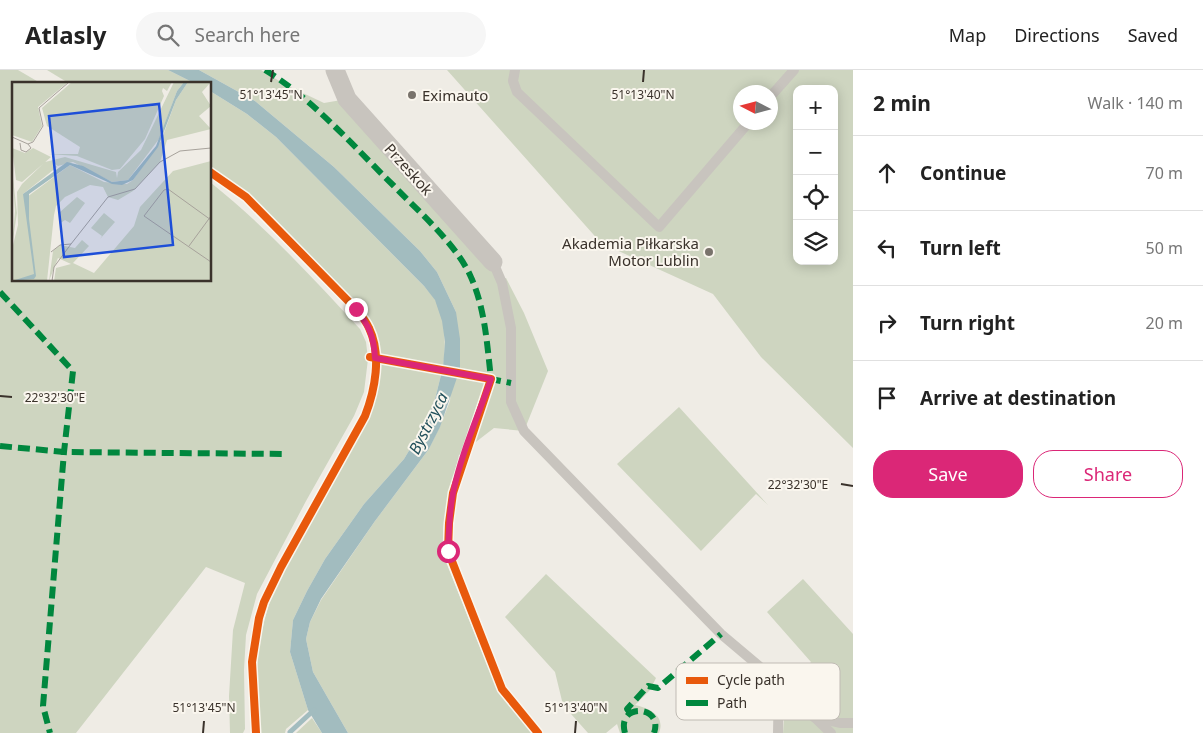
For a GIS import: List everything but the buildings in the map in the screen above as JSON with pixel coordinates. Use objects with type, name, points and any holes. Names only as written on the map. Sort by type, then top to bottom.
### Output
[{"type":"street","name":"Przeskok","points":[[335,70],[347,99],[493,262]]},
{"type":"lane","points":[[515,70],[513,81],[517,92],[659,227],[742,130]]},
{"type":"lane","points":[[778,88],[794,70]]},
{"type":"lane","points":[[493,262],[502,283],[510,319],[511,402],[524,431],[721,634],[755,663]]},
{"type":"lane","points":[[778,720],[778,733]]},
{"type":"lane","points":[[816,720],[831,733]]},
{"type":"lane","points":[[826,720],[853,723]]},
{"type":"green space","points":[[0,70],[18,70],[39,82],[12,82],[12,281],[211,281],[211,183],[269,234],[360,329],[366,342],[368,359],[364,392],[354,416],[257,594],[246,635],[244,670],[245,729],[243,733],[230,733],[229,696],[233,630],[245,583],[206,567],[76,733],[0,733]]},
{"type":"green space","points":[[47,70],[168,70],[192,82],[67,82]]},
{"type":"green space","points":[[199,70],[261,70],[286,85],[324,103],[347,99],[499,279],[506,278],[524,313],[548,371],[524,431],[494,428],[459,455],[443,529],[444,557],[498,692],[533,733],[348,733],[313,672],[306,639],[310,622],[321,600],[375,521],[429,449],[450,401],[456,312],[437,272],[420,251],[334,167],[255,101]]},
{"type":"green space","name":"Akademia Piłkarska Motor Lublin","points":[[447,70],[853,70],[853,448],[761,357],[713,294],[601,243]]},
{"type":"green space","points":[[211,92],[247,114],[276,137],[424,286],[436,301],[442,317],[445,342],[443,367],[387,357],[380,354],[369,318],[261,205],[211,168]]},
{"type":"green space","points":[[385,362],[442,371],[435,399],[422,429],[404,459],[364,504],[325,559],[293,620],[290,652],[308,710],[286,729],[285,733],[259,733],[256,694],[257,667],[260,641],[269,603],[274,590],[367,418],[375,399],[379,365]]},
{"type":"green space","points":[[679,407],[768,505],[756,494],[701,551],[617,464]]},
{"type":"green space","points":[[546,574],[656,678],[650,690],[635,705],[650,710],[658,717],[661,727],[659,733],[620,733],[617,724],[606,733],[588,733],[563,705],[555,672],[505,617]]},
{"type":"green space","points":[[803,579],[853,634],[853,733],[783,733],[784,720],[840,720],[840,663],[810,663],[767,612]]},
{"type":"green space","points":[[312,718],[322,733],[296,733]]},
{"type":"water","name":"Bystrzyca","points":[[168,70],[199,70],[255,101],[334,167],[420,251],[437,272],[456,312],[460,339],[460,369],[440,427],[429,449],[375,521],[321,599],[310,622],[306,639],[313,672],[348,733],[322,733],[308,710],[290,652],[293,620],[325,559],[364,504],[404,459],[422,429],[435,399],[443,367],[445,342],[442,321],[435,300],[424,286],[276,137],[247,114],[211,92],[211,82],[192,82]]},
{"type":"waterway","points":[[290,732],[314,710]]},
{"type":"marked path","points":[[265,70],[300,95],[332,124],[425,217],[455,251],[470,275],[479,300],[485,326],[491,379],[511,383]]},
{"type":"marked path","points":[[0,292],[73,371],[64,452],[43,706],[50,733]]},
{"type":"marked path","points":[[0,446],[64,452],[286,454]]},
{"type":"marked path","points":[[687,663],[721,634]]},
{"type":"marked path","points":[[630,713],[627,709],[648,686],[658,688],[676,673]]},
{"type":"marked path","points":[[625,733],[624,723],[627,716],[633,712],[640,711],[652,717],[655,724],[654,733]]},
{"type":"cycle path","points":[[211,173],[246,197],[356,309],[368,325],[373,338],[376,361],[372,395],[365,416],[281,567],[264,602],[259,618],[252,662],[256,733]]},
{"type":"cycle path","points":[[370,357],[491,379],[453,493],[448,551],[502,689],[538,733]]},
{"type":"place","name":"Eximauto","points":[[412,95]]},
{"type":"place","name":"Akademia Piłkarska Motor Lublin","points":[[709,252]]},
{"type":"route","points":[[356,309],[369,328],[374,342],[375,358],[491,379],[462,461],[453,493],[448,551]]}]
